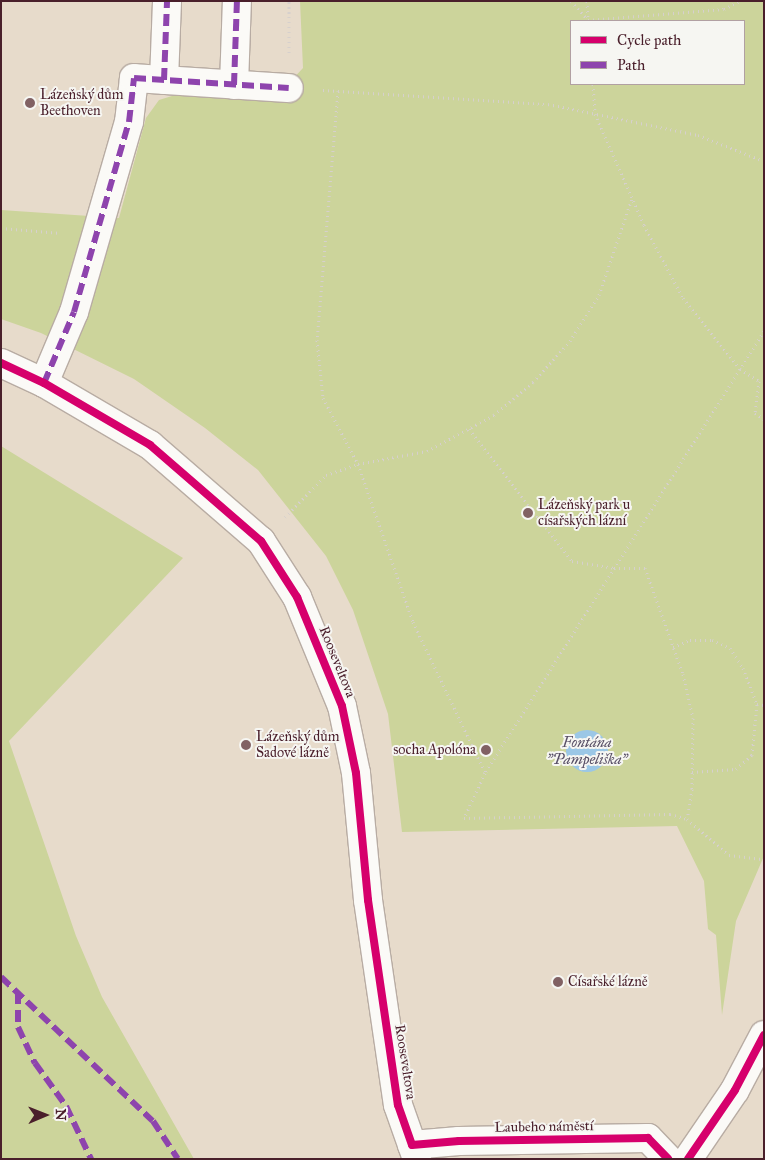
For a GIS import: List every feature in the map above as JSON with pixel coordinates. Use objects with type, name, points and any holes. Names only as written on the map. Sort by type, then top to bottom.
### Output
[{"type":"street","points":[[164,80],[167,1]]},
{"type":"street","points":[[234,85],[237,1]]},
{"type":"street","points":[[44,382],[74,312],[129,122],[134,78],[289,88]]},
{"type":"street","name":"Rooseveltova","points":[[1,364],[44,382],[150,444],[262,541],[298,597],[342,706],[356,773],[368,900],[398,1105],[414,1152]]},
{"type":"street","points":[[688,1159],[735,1090],[764,1035]]},
{"type":"street","name":"Laubeho náměstí","points":[[414,1152],[459,1141],[648,1138],[668,1159]]},
{"type":"path","points":[[289,1],[289,88],[548,104],[698,136],[764,161]]},
{"type":"path","points":[[571,1],[587,20]]},
{"type":"path","points":[[586,1],[588,20]]},
{"type":"path","points":[[599,20],[724,9],[740,1]]},
{"type":"path","points":[[593,85],[595,114],[632,198],[683,298],[740,369],[759,381]]},
{"type":"path","points":[[338,91],[317,340],[323,398],[358,464],[414,622],[486,773]]},
{"type":"path","points":[[262,541],[326,475],[358,464],[427,452],[494,415],[533,382],[570,341],[599,295],[632,198]]},
{"type":"path","points":[[1,228],[96,236]]},
{"type":"path","points":[[764,331],[486,773],[464,818],[670,814],[687,819],[729,855],[764,859]]},
{"type":"path","points":[[759,381],[764,379]]},
{"type":"path","points":[[759,381],[755,413],[764,419]]},
{"type":"path","points":[[469,429],[572,561],[614,568],[645,568],[672,647],[693,718],[692,772],[687,819]]},
{"type":"path","points":[[672,647],[690,640],[712,640],[730,648],[743,668],[757,704],[752,755],[736,769],[692,772]]},
{"type":"path","points":[[757,704],[764,705]]},
{"type":"green space","name":"Lázeňský park u císařských lázní","points":[[300,1],[764,1],[764,856],[736,921],[722,1015],[716,935],[708,929],[704,881],[677,826],[402,832],[388,714],[353,610],[326,556],[258,470],[205,428],[134,379],[41,333],[1,319],[1,210],[119,218],[146,118],[159,100],[185,92],[274,99],[303,68]]},
{"type":"green space","points":[[1,446],[183,558],[9,741],[76,936],[102,997],[194,1159],[1,1159]]},
{"type":"water","name":"Fontána \"Pampeliška\"","points":[[591,730],[599,733],[605,739],[608,751],[605,763],[599,769],[583,772],[575,769],[569,763],[566,747],[569,739],[575,733]]},
{"type":"marked path","points":[[164,80],[167,1]]},
{"type":"marked path","points":[[234,85],[237,1]]},
{"type":"marked path","points":[[44,383],[74,312],[129,122],[134,78],[289,88]]},
{"type":"marked path","points":[[1,977],[153,1121],[178,1159]]},
{"type":"marked path","points":[[18,992],[18,1027],[35,1063],[66,1106],[91,1159]]},
{"type":"cycle path","points":[[1,363],[44,383],[150,445],[261,541],[297,597],[342,706],[356,773],[368,900],[398,1105],[412,1145],[459,1141],[648,1138],[668,1159]]},
{"type":"cycle path","points":[[688,1159],[735,1090],[764,1035]]},
{"type":"place","name":"Lázeňský dům Beethoven","points":[[30,103]]},
{"type":"place","name":"Lázeňský park u císařských lázní","points":[[528,513]]},
{"type":"place","name":"Lázeňský dům Sadové lázně","points":[[246,745]]},
{"type":"place","name":"socha Apolóna","points":[[486,750]]},
{"type":"place","name":"Císařské lázně","points":[[558,982]]}]
